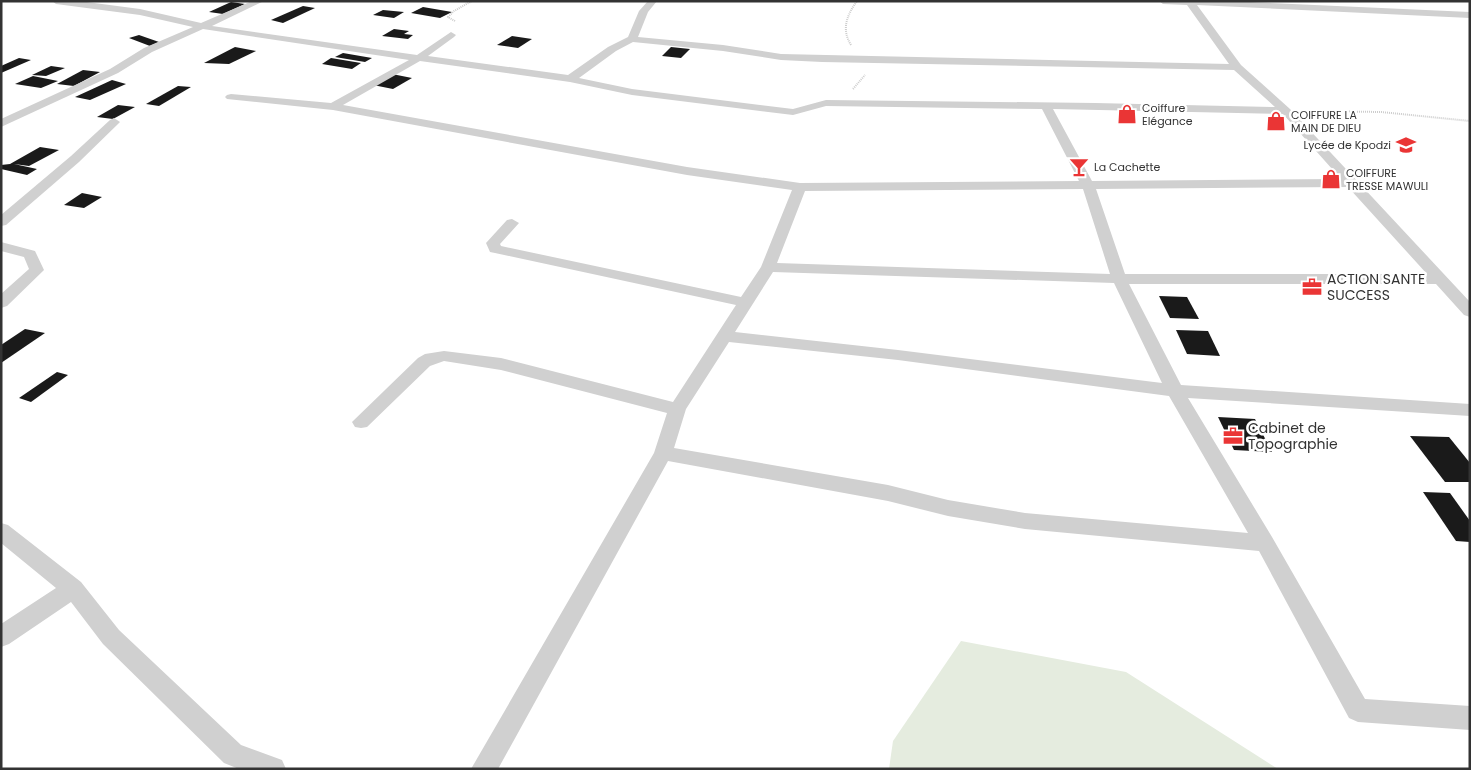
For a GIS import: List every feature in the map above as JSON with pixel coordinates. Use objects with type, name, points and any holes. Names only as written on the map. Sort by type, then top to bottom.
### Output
[{"type":"street","points":[[56,1],[140,12],[228,31],[570,79],[632,92],[793,112],[826,103],[1286,111]]},
{"type":"street","points":[[1,124],[114,71],[148,50],[260,1]]},
{"type":"street","points":[[632,39],[644,11],[652,1]]},
{"type":"street","points":[[1163,1],[1470,15]]},
{"type":"street","points":[[1189,2],[1237,67],[1286,111],[1470,312]]},
{"type":"street","points":[[333,107],[432,51],[451,35]]},
{"type":"street","points":[[570,79],[612,49],[632,39],[722,48],[782,57],[822,59],[1237,67]]},
{"type":"street","points":[[232,97],[333,107],[687,171],[800,187],[1089,187],[1353,184]]},
{"type":"street","points":[[1046,106],[1089,187],[1119,279],[1175,391],[1264,543],[1358,710],[1470,718]]},
{"type":"street","points":[[1,222],[75,159],[114,122]]},
{"type":"street","points":[[484,769],[663,453],[677,409],[768,267],[800,187]]},
{"type":"street","points":[[512,223],[493,243],[495,249],[744,302]]},
{"type":"street","points":[[1,246],[30,254],[37,270],[1,303]]},
{"type":"street","points":[[768,267],[1119,279],[1441,279]]},
{"type":"street","points":[[725,336],[898,355],[1175,391],[1470,410]]},
{"type":"street","points":[[361,422],[424,362],[437,356],[501,364],[677,409]]},
{"type":"street","points":[[663,453],[888,493],[948,508],[1025,521],[1264,543]]},
{"type":"street","points":[[1,532],[73,589],[111,637],[233,754],[273,769]]},
{"type":"street","points":[[1,638],[73,589]]},
{"type":"path","points":[[454,11],[472,1]]},
{"type":"path","points":[[1286,111],[1381,112],[1470,121]]},
{"type":"shaded area","points":[[961,641],[1126,672],[1278,769],[889,769],[893,741]]},
{"type":"building","points":[[231,2],[245,4],[223,14],[209,12]]},
{"type":"building","points":[[303,6],[315,8],[283,23],[271,20]]},
{"type":"building","points":[[423,7],[452,12],[440,18],[411,13]]},
{"type":"building","points":[[383,10],[404,12],[394,18],[373,15]]},
{"type":"building","points":[[394,29],[409,31],[404,34],[413,35],[408,39],[382,36]]},
{"type":"building","points":[[139,35],[159,42],[150,46],[129,38]]},
{"type":"building","points":[[512,36],[532,39],[518,48],[497,45]]},
{"type":"building","points":[[235,47],[256,51],[229,64],[204,63]]},
{"type":"building","points":[[671,47],[690,49],[681,58],[662,56]]},
{"type":"building","points":[[343,53],[372,58],[365,62],[335,57]]},
{"type":"building","points":[[19,58],[31,60],[1,73],[1,66]]},
{"type":"building","points":[[331,58],[361,63],[352,69],[322,64]]},
{"type":"building","points":[[51,66],[65,68],[46,76],[32,75]]},
{"type":"building","points":[[83,70],[100,72],[74,86],[57,84]]},
{"type":"building","points":[[392,74],[412,78],[393,89],[373,85]]},
{"type":"building","points":[[33,76],[58,81],[41,88],[15,84]]},
{"type":"building","points":[[112,80],[126,84],[90,100],[75,97]]},
{"type":"building","points":[[178,86],[191,87],[159,106],[146,104]]},
{"type":"building","points":[[118,105],[135,107],[113,119],[97,117]]},
{"type":"building","points":[[40,147],[59,150],[29,166],[14,164],[37,169],[27,175],[1,169],[1,165],[10,164]]},
{"type":"building","points":[[82,193],[102,197],[84,208],[64,205]]},
{"type":"building","points":[[1159,296],[1187,297],[1199,319],[1170,318]]},
{"type":"building","points":[[25,329],[45,333],[1,363],[1,345]]},
{"type":"building","points":[[1176,330],[1208,331],[1220,356],[1187,354]]},
{"type":"building","points":[[57,372],[68,375],[31,402],[19,398]]},
{"type":"building","points":[[1218,417],[1255,419],[1272,452],[1234,450]]},
{"type":"building","points":[[1410,436],[1449,437],[1470,463],[1470,482],[1445,482]]},
{"type":"building","points":[[1423,492],[1450,493],[1470,521],[1470,542],[1456,541]]},
{"type":"place","name":"Coiffure Elégance","points":[[1127,114]]},
{"type":"place","name":"COIFFURE LA MAIN DE DIEU","points":[[1276,121]]},
{"type":"place","name":"Lycée de Kpodzi","points":[[1406,145]]},
{"type":"place","name":"La Cachette","points":[[1079,167]]},
{"type":"place","name":"COIFFURE TRESSE MAWULI","points":[[1331,179]]},
{"type":"place","name":"ACTION SANTE SUCCESS","points":[[1312,287]]},
{"type":"place","name":"Cabinet de Topographie","points":[[1233,436]]}]
